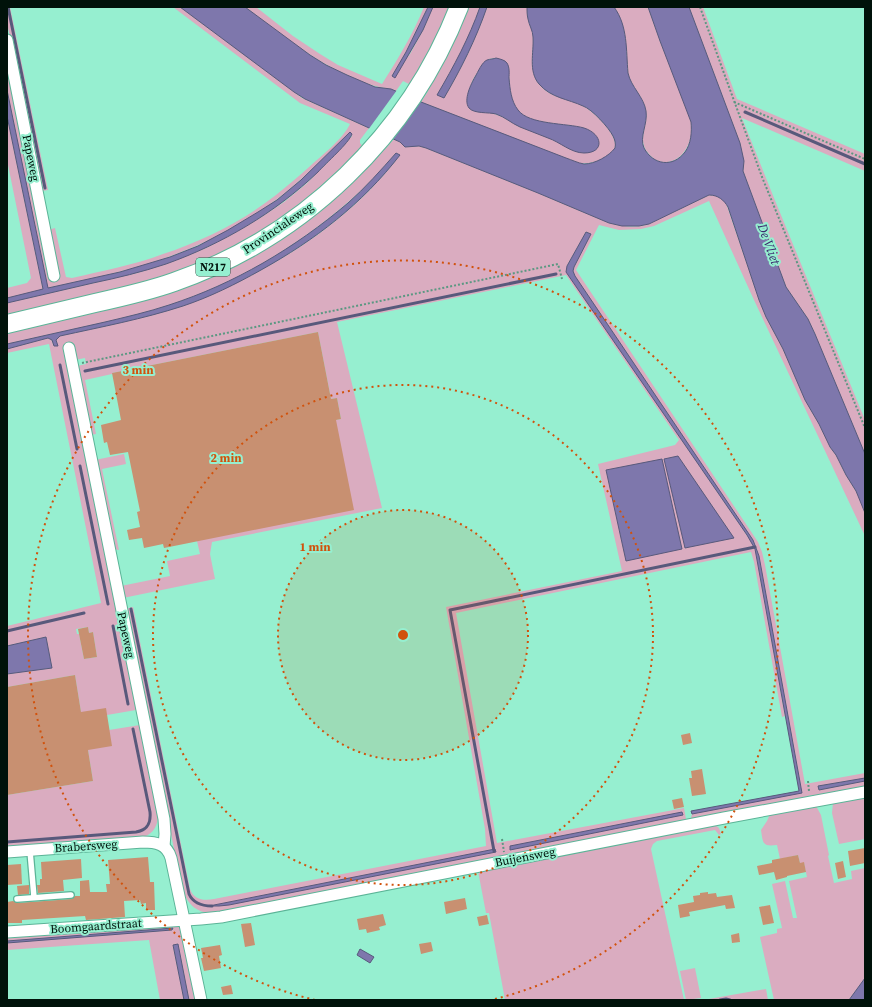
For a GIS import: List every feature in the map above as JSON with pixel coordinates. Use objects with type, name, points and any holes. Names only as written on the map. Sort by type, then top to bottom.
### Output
[{"type":"main road","name":"Provincialeweg","points":[[7,324],[118,298],[187,277],[226,260],[268,237],[295,219],[315,204],[348,175],[382,138],[413,95],[439,50],[459,7]]},
{"type":"street","name":"Papeweg","points":[[7,40],[54,276]]},
{"type":"street","name":"Papeweg","points":[[68,348],[163,813],[165,830],[164,846],[172,858],[201,1000]]},
{"type":"street","name":"Buijensweg","points":[[184,920],[221,917],[865,792]]},
{"type":"street","name":"Brabersweg","points":[[7,852],[143,842],[164,846]]},
{"type":"street","name":"Boomgaardstraat","points":[[7,932],[184,920]]},
{"type":"lane","points":[[30,851],[34,898]]},
{"type":"lane","points":[[17,898],[72,895]]},
{"type":"path","points":[[700,7],[762,177],[865,428]]},
{"type":"path","points":[[734,102],[865,158]]},
{"type":"path","points":[[86,362],[558,264],[562,279]]},
{"type":"shaded area","points":[[7,7],[10,7],[48,190],[42,191],[7,23]]},
{"type":"shaded area","points":[[173,7],[180,7],[302,98],[369,128],[360,140],[360,143],[364,148],[328,184],[261,234],[181,273],[7,318],[7,303],[137,273],[166,264],[206,248],[231,235],[284,202],[306,184],[352,136],[350,132],[294,186],[264,209],[238,225],[199,245],[141,266],[47,288],[7,90],[7,64],[48,230],[55,228],[66,277],[72,278],[118,268],[141,261],[193,243],[236,222],[263,204],[304,171],[342,136],[350,124],[300,103]]},
{"type":"shaded area","points":[[245,7],[256,7],[293,36],[338,65],[382,84],[405,46],[424,7],[428,7],[406,52],[392,76],[410,54],[433,7],[451,7],[411,85],[403,81],[396,91],[368,84],[320,61],[294,44]]},
{"type":"shaded area","points":[[465,7],[480,7],[462,53],[438,95],[444,98],[468,54],[487,7],[527,7],[528,18],[533,34],[532,61],[534,73],[539,84],[549,93],[579,104],[594,114],[613,136],[615,147],[610,154],[604,158],[590,163],[578,163],[421,102],[428,91],[426,89]],"holes":[[[496,58],[509,68],[510,92],[516,108],[520,113],[531,119],[574,126],[574,150],[550,138],[518,126],[503,117],[492,113],[475,111],[469,108],[469,96],[472,81],[478,71],[489,59]]]},
{"type":"shaded area","points":[[614,7],[648,7],[690,117],[692,130],[689,144],[680,156],[671,161],[661,162],[656,160],[648,153],[643,143],[646,122],[645,106],[628,73],[624,30],[619,14]]},
{"type":"shaded area","points":[[689,7],[703,7],[737,99],[865,154],[865,171],[742,118],[865,420],[865,454],[808,319],[786,287],[743,171],[740,143]]},
{"type":"shaded area","points":[[7,116],[43,290],[7,298],[7,288],[27,283],[31,278],[7,160]]},
{"type":"shaded area","points":[[394,139],[402,143],[405,147],[419,146],[426,148],[609,223],[619,225],[634,226],[649,224],[709,195],[719,197],[726,203],[766,317],[783,349],[805,400],[856,491],[864,509],[865,536],[709,201],[654,226],[641,229],[619,230],[599,225],[576,270],[758,542],[765,565],[805,784],[865,773],[865,778],[818,786],[819,790],[865,781],[865,788],[816,798],[813,795],[808,796],[806,799],[691,818],[692,814],[802,792],[759,556],[753,540],[575,276],[573,271],[574,267],[591,234],[586,232],[567,266],[567,272],[755,549],[785,716],[782,717],[751,552],[456,613],[497,843],[684,808],[686,819],[684,822],[216,914],[198,910],[190,904],[182,888],[125,609],[133,607],[190,889],[197,898],[203,900],[214,899],[486,846],[485,829],[446,607],[622,571],[598,464],[675,445],[679,440],[566,275],[337,322],[382,508],[212,542],[210,554],[215,579],[123,598],[121,586],[170,576],[167,561],[200,554],[197,541],[336,420],[341,419],[337,398],[331,399],[318,332],[112,373],[85,380],[96,434],[90,435],[77,366],[86,364],[85,358],[75,360],[136,710],[107,715],[81,712],[75,675],[7,687],[7,674],[52,668],[46,637],[7,646],[7,626],[101,603],[49,344],[7,353],[7,349],[48,338],[51,339],[54,346],[57,346],[56,340],[60,336],[168,311],[214,294],[283,258],[320,233],[355,205],[400,155],[396,153],[379,173],[347,203],[306,235],[263,263],[217,287],[169,305],[145,312],[7,344],[7,329],[185,284],[382,147],[385,149]],"holes":[[[88,627],[89,633],[93,632],[97,657],[84,659],[79,634],[77,634],[76,629]]]},
{"type":"shaded area","points":[[124,454],[126,464],[102,469],[119,550],[114,549],[95,460]]},
{"type":"shaded area","points":[[140,725],[158,815],[153,831],[144,837],[7,848],[7,795],[93,781],[88,750],[109,730]]},
{"type":"shaded area","points":[[865,797],[865,839],[839,844],[832,813],[833,803]]},
{"type":"shaded area","points":[[816,806],[821,815],[834,883],[852,879],[851,871],[865,868],[865,978],[849,1000],[774,1000],[760,937],[777,933],[777,929],[782,928],[772,884],[785,881],[793,918],[797,918],[789,881],[807,877],[804,863],[800,863],[798,855],[780,859],[777,845],[766,845],[762,838],[761,830],[770,814]]},
{"type":"shaded area","points":[[714,824],[719,828],[721,834],[719,835],[715,830],[657,841],[653,844],[651,849],[684,1000],[505,1000],[489,913],[486,913],[478,871]]},
{"type":"shaded area","points":[[176,923],[180,926],[196,1000],[189,1000],[178,944],[173,946],[184,1000],[160,1000],[149,940],[7,950],[7,943],[172,930],[173,928],[7,941],[7,937]]},
{"type":"shaded area","points":[[695,968],[701,998],[686,1000],[680,971]]},
{"type":"shaded area","points":[[766,989],[768,1000],[703,1000]]},
{"type":"water","name":"De Vliet","points":[[180,7],[245,7],[310,55],[347,75],[375,87],[391,89],[566,158],[588,164],[609,154],[615,148],[614,139],[604,124],[587,108],[560,98],[544,89],[539,84],[534,73],[532,62],[533,35],[528,18],[527,7],[614,7],[619,14],[624,30],[628,73],[645,106],[646,121],[642,139],[644,148],[648,154],[658,161],[669,162],[675,161],[680,157],[689,145],[691,138],[691,122],[648,7],[689,7],[740,143],[744,161],[743,171],[786,287],[808,319],[865,454],[865,513],[856,491],[805,400],[783,349],[766,317],[728,207],[720,198],[709,195],[649,224],[639,226],[622,226],[609,223],[426,148],[419,146],[405,147],[400,142],[305,99]]},
{"type":"water","points":[[428,7],[433,7],[423,30],[395,78],[392,76],[406,52]]},
{"type":"water","points":[[480,7],[487,7],[468,54],[444,98],[437,95],[461,52]]},
{"type":"water","points":[[496,58],[505,61],[508,65],[511,95],[518,110],[523,115],[539,121],[584,128],[595,134],[598,139],[599,143],[596,150],[579,153],[520,127],[499,115],[471,110],[467,105],[467,97],[473,80],[485,61]]},
{"type":"water","points":[[7,90],[48,288],[120,272],[170,257],[198,246],[228,230],[277,200],[301,180],[350,132],[352,134],[342,148],[318,172],[284,201],[247,226],[207,247],[166,264],[139,272],[7,303],[7,298],[43,289],[7,116]]},
{"type":"water","points":[[396,153],[400,155],[354,205],[319,233],[252,275],[203,299],[168,311],[60,336],[56,340],[58,346],[54,346],[52,340],[48,338],[7,349],[7,344],[161,308],[217,287],[263,263],[307,235],[348,203]]},
{"type":"water","points":[[586,232],[591,234],[574,267],[573,271],[575,276],[753,540],[759,556],[802,793],[692,814],[691,811],[799,791],[755,549],[747,535],[566,272],[567,266]]},
{"type":"water","points":[[678,456],[734,538],[685,548],[664,459]]},
{"type":"water","points":[[662,459],[682,549],[626,561],[606,470]]},
{"type":"water","points":[[46,637],[52,668],[7,674],[7,646]]},
{"type":"water","points":[[865,778],[865,781],[819,790],[818,786]]},
{"type":"water","points":[[682,812],[683,815],[510,850],[510,846]]},
{"type":"water","points":[[495,849],[496,852],[229,905],[209,906]]},
{"type":"water","points":[[173,928],[172,930],[7,943],[7,941]]},
{"type":"water","points":[[178,944],[189,1000],[184,1000],[173,945]]},
{"type":"water","points":[[360,949],[374,957],[370,963],[357,955]]},
{"type":"water","points":[[865,978],[865,1000],[849,1000]]},
{"type":"pier","points":[[397,90],[422,100],[392,141],[368,130]]},
{"type":"building","points":[[318,332],[331,399],[337,398],[341,419],[336,420],[354,510],[164,548],[163,544],[144,548],[142,538],[129,540],[127,530],[140,527],[137,512],[140,511],[128,452],[110,455],[107,442],[104,443],[101,425],[121,420],[112,373]]},
{"type":"building","points":[[88,627],[89,633],[93,632],[97,657],[84,659],[78,629]]},
{"type":"building","points":[[75,675],[81,712],[106,708],[112,746],[88,750],[93,781],[7,795],[7,687]]},
{"type":"building","points":[[690,733],[692,743],[683,745],[681,735]]},
{"type":"building","points":[[702,769],[706,794],[692,796],[689,778],[692,778],[691,771]]},
{"type":"building","points":[[682,798],[684,807],[674,809],[672,800]]},
{"type":"building","points":[[865,848],[865,863],[850,866],[848,851]]},
{"type":"building","points":[[798,855],[800,863],[804,862],[806,872],[776,880],[774,872],[759,875],[757,866],[772,863],[772,860]]},
{"type":"building","points":[[148,857],[150,882],[154,882],[155,910],[146,910],[146,903],[141,904],[140,900],[124,901],[125,917],[86,920],[85,916],[22,920],[22,923],[8,923],[7,902],[13,901],[17,903],[72,899],[75,896],[80,896],[80,881],[89,880],[90,892],[107,892],[106,884],[110,884],[108,860]]},
{"type":"building","points":[[81,859],[82,878],[63,880],[64,891],[38,893],[37,885],[40,885],[40,879],[42,879],[41,862]]},
{"type":"building","points":[[843,861],[846,877],[838,879],[835,863]]},
{"type":"building","points":[[21,864],[22,884],[7,885],[7,865]]},
{"type":"building","points":[[29,885],[29,894],[18,895],[17,886]]},
{"type":"building","points":[[708,892],[708,894],[716,893],[717,897],[732,895],[735,908],[726,909],[725,905],[689,912],[690,916],[680,918],[678,905],[694,902],[693,896]]},
{"type":"building","points":[[465,898],[467,909],[446,914],[444,902]]},
{"type":"building","points":[[770,905],[774,923],[763,925],[759,907]]},
{"type":"building","points":[[383,914],[386,925],[379,927],[380,930],[367,933],[366,929],[359,930],[357,919]]},
{"type":"building","points":[[487,915],[489,924],[479,926],[477,917]]},
{"type":"building","points":[[251,923],[255,945],[245,947],[241,924]]},
{"type":"building","points":[[739,933],[740,942],[732,943],[731,935]]},
{"type":"building","points":[[431,942],[433,951],[421,954],[419,944]]},
{"type":"building","points":[[220,945],[222,955],[219,956],[221,968],[204,971],[201,958],[203,958],[201,948]]},
{"type":"building","points":[[231,985],[233,994],[223,995],[221,987]]},
{"type":"waterway","points":[[8,7],[45,188]]},
{"type":"waterway","points":[[745,112],[865,164]]},
{"type":"waterway","points":[[85,371],[556,274]]},
{"type":"waterway","points":[[60,365],[77,449]]},
{"type":"waterway","points":[[80,466],[108,604]]},
{"type":"waterway","points":[[494,851],[450,610],[755,547]]},
{"type":"waterway","points":[[131,609],[189,894],[193,900],[198,903],[212,906]]},
{"type":"waterway","points":[[7,631],[84,613]]},
{"type":"waterway","points":[[113,626],[128,704]]},
{"type":"waterway","points":[[7,842],[136,832],[146,828],[149,823],[150,812],[133,729]]},
{"type":"waterway","points":[[720,1000],[730,1000]]}]
